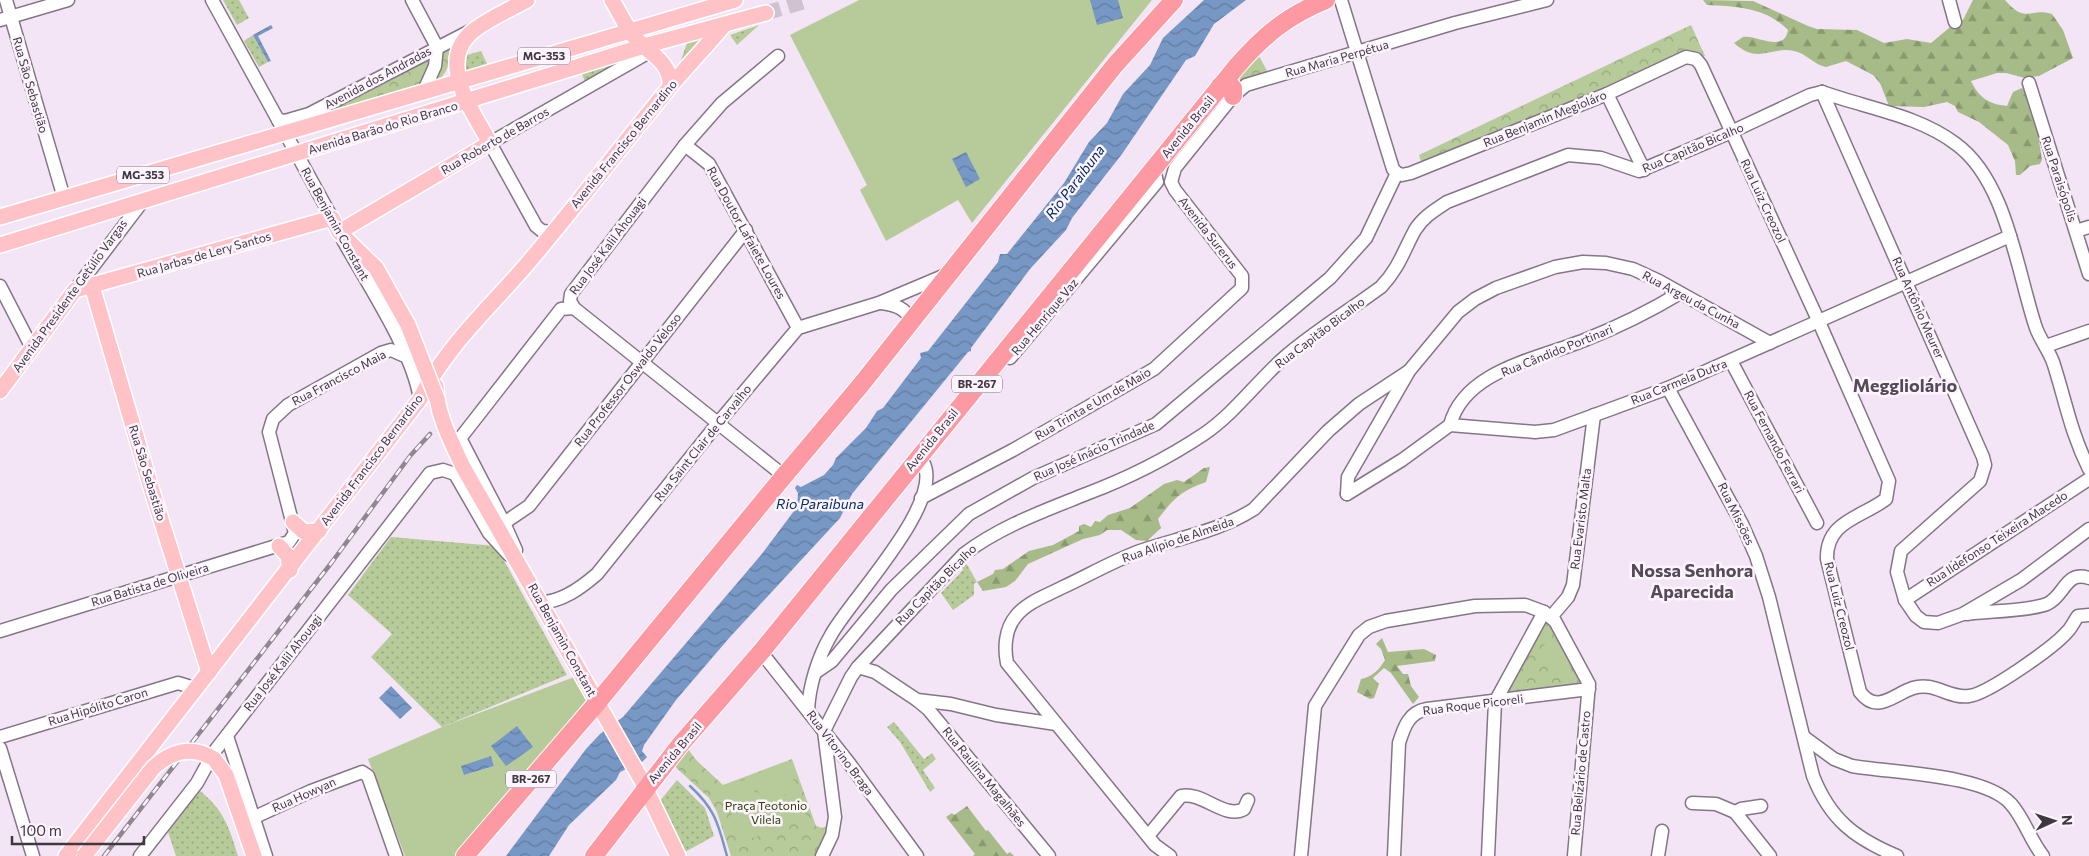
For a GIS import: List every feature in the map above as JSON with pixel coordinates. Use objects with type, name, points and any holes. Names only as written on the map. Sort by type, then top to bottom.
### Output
[{"type":"highway","name":"BR-267","points":[[465,856],[602,710],[784,476],[913,321],[1115,65],[1174,0]]},
{"type":"highway","name":"Avenida Brasil","points":[[594,856],[631,810],[643,784],[761,652],[918,462],[1154,168],[1233,89],[1237,66],[1279,23],[1305,8],[1326,0]]},
{"type":"main road","name":"Avenida dos Andradas","points":[[490,143],[459,81],[455,62],[457,54],[463,41],[476,28],[528,0]]},
{"type":"main road","points":[[612,0],[630,31],[665,66],[670,78],[670,86]]},
{"type":"main road","name":"Avenida Barão do Rio Branco","points":[[0,216],[64,198],[282,126],[422,93],[735,0]]},
{"type":"main road","name":"Avenida Barão do Rio Branco","points":[[0,245],[468,102],[619,61],[647,49],[766,13]]},
{"type":"main road","name":"Avenida Francisco Bernardino","points":[[66,856],[290,570],[420,399],[433,372],[486,307],[505,290],[554,232],[670,86],[724,25]]},
{"type":"main road","name":"Rua Roberto de Barros","points":[[339,232],[490,143]]},
{"type":"main road","name":"Rua Benjamin Constant","points":[[332,218],[339,232]]},
{"type":"main road","name":"Rua Jarbas de Lery Santos","points":[[75,290],[90,280],[332,218]]},
{"type":"main road","points":[[339,232],[376,268],[408,325],[437,399],[452,444],[499,522]]},
{"type":"main road","name":"Rua São Sebastião","points":[[90,280],[178,576],[209,672]]},
{"type":"main road","name":"Avenida Presidente Getúlio Vargas","points":[[0,391],[75,290]]},
{"type":"main road","points":[[437,399],[436,386],[439,379],[498,306],[505,290]]},
{"type":"main road","name":"Rua Benjamin Constant","points":[[499,522],[540,602],[643,784]]},
{"type":"main road","points":[[294,527],[304,532],[319,531]]},
{"type":"main road","points":[[279,546],[288,556],[290,570]]},
{"type":"main road","points":[[84,856],[153,768],[170,755],[188,751],[210,756],[224,771],[254,856]]},
{"type":"main road","points":[[643,784],[678,856]]},
{"type":"street","name":"Rua São Sebastião","points":[[6,0],[5,18],[64,198]]},
{"type":"street","points":[[5,18],[68,0]]},
{"type":"street","name":"Rua Benjamin Constant","points":[[212,0],[332,218]]},
{"type":"street","points":[[412,0],[438,47],[434,66],[422,93]]},
{"type":"street","points":[[1341,0],[1356,54],[1393,169],[1396,173]]},
{"type":"street","name":"Rua Maria Perpétua","points":[[1233,89],[1548,0]]},
{"type":"street","points":[[1949,0],[1955,22]]},
{"type":"street","name":"Avenida dos Andradas","points":[[282,126],[285,121],[309,114],[476,28]]},
{"type":"street","name":"Rua José Kalil Ahouagi","points":[[461,440],[462,436],[561,309],[574,308],[570,301],[571,294],[685,145],[722,103],[778,56]]},
{"type":"street","name":"Rua Benjamin Megioláro","points":[[1396,173],[1402,175],[1410,173],[1607,94],[1686,57],[1692,57]]},
{"type":"street","name":"Rua Luiz Creozol","points":[[1692,57],[1701,65],[1819,322],[1889,481],[1886,499],[1840,526],[1829,539],[1826,547],[1827,560],[1860,692],[1866,700],[1874,703],[1888,701],[1914,688],[1926,686],[1940,688],[1957,695],[1969,696],[1981,692],[2059,640],[2069,630],[2078,616],[2089,615]]},
{"type":"street","name":"Rua Roberto de Barros","points":[[490,143],[619,61]]},
{"type":"street","name":"Rua Paraisópolis","points":[[2028,83],[2089,274]]},
{"type":"street","name":"Avenida Surerus","points":[[1233,89],[1174,168],[1171,182],[1242,276],[1244,284]]},
{"type":"street","points":[[1822,92],[1926,127],[1958,145],[1986,180],[2010,236],[2035,325],[2054,364],[2076,443],[2089,469]]},
{"type":"street","name":"Rua Capitão Bicalho","points":[[824,731],[858,667],[964,554],[981,541],[1038,512],[1088,494],[1136,472],[1204,434],[1220,422],[1288,355],[1381,288],[1394,274],[1416,229],[1429,214],[1448,202],[1568,154],[1601,158],[1633,171],[1644,170],[1810,95],[1822,92]]},
{"type":"street","name":"Rua Antônio Meurer","points":[[1822,92],[1983,457],[1985,466],[1980,481],[1901,551],[1897,572],[1905,600],[1916,616],[1924,622],[1938,624],[1963,614],[2021,580],[2089,529]]},
{"type":"street","points":[[1607,94],[1644,170]]},
{"type":"street","points":[[490,143],[536,226],[542,231],[554,232]]},
{"type":"street","name":"Rua Doutor Lafaiete Loures","points":[[685,145],[709,164],[798,328]]},
{"type":"street","name":"Rua José Inácio Trindade","points":[[816,672],[832,661],[891,590],[969,514],[1033,478],[1156,424],[1330,278],[1366,238],[1396,173]]},
{"type":"street","name":"Avenida Presidente Getúlio Vargas","points":[[90,280],[142,202]]},
{"type":"street","points":[[2076,231],[2089,228]]},
{"type":"street","name":"Rua Professor Oswaldo Veloso","points":[[499,522],[529,506],[746,230]]},
{"type":"street","name":"Rua Benjamin Constant","points":[[339,232],[406,357],[417,382],[420,399]]},
{"type":"street","name":"Rua Carmela Dutra","points":[[1450,425],[1535,432],[1554,430],[1668,388],[2010,236]]},
{"type":"street","name":"Rua Argeu da Cunha","points":[[1409,371],[1458,312],[1476,299],[1496,288],[1555,267],[1583,262],[1606,263],[1633,269],[1659,280],[1770,343]]},
{"type":"street","points":[[798,328],[879,303],[952,272]]},
{"type":"street","name":"Rua Trinta e Um de Maio","points":[[922,498],[1013,450],[1154,369],[1195,333],[1244,284]]},
{"type":"street","points":[[0,286],[32,348]]},
{"type":"street","name":"Rua Cândido Portinari","points":[[1450,425],[1454,410],[1463,397],[1489,378],[1520,363],[1585,340],[1633,320],[1680,293]]},
{"type":"street","points":[[879,303],[896,305],[906,311],[913,321]]},
{"type":"street","points":[[574,308],[640,363],[784,476]]},
{"type":"street","name":"Rua Saint Clair de Carvalho","points":[[540,602],[556,600],[578,589],[597,574],[718,423],[798,328]]},
{"type":"street","points":[[2046,346],[2089,331]]},
{"type":"street","name":"Rua Francisco Maia","points":[[294,527],[269,432],[272,419],[288,405],[381,353],[391,350],[400,352],[406,357]]},
{"type":"street","name":"Rua Fernando Ferrari","points":[[1731,361],[1817,523]]},
{"type":"street","points":[[1409,371],[1348,477],[1347,494],[1402,460],[1450,425]]},
{"type":"street","name":"Rua Alípio de Almeida","points":[[1056,724],[1054,713],[1031,685],[1022,683],[1007,663],[1005,650],[1007,635],[1015,617],[1029,604],[1122,558],[1220,526],[1248,513],[1328,431],[1359,404],[1409,371]]},
{"type":"street","name":"Rua Missões","points":[[1668,388],[1742,524],[1756,556],[1769,597],[1813,776],[1821,798],[1833,815],[1846,828],[1864,840],[1896,856]]},
{"type":"street","name":"Rua Evaristo Malta","points":[[1495,702],[1548,615],[1568,596],[1573,585],[1594,415]]},
{"type":"street","name":"Rua Benjamin Constant","points":[[461,440],[499,522]]},
{"type":"street","points":[[808,711],[816,672],[831,634],[887,561],[922,498],[927,468],[918,462]]},
{"type":"street","name":"Rua Benjamin Constant","points":[[430,473],[443,470],[455,474],[489,533],[518,561]]},
{"type":"street","name":"Rua José Kalil Ahouagi","points":[[140,856],[197,783],[214,752],[430,473]]},
{"type":"street","name":"Rua Ildefonso Teixeira Macedo","points":[[1905,600],[2089,479]]},
{"type":"street","name":"Rua Batista de Oliveira","points":[[0,631],[279,546],[289,542],[294,527]]},
{"type":"street","points":[[1963,614],[2041,606],[2053,600],[2070,579],[2076,576],[2089,578]]},
{"type":"street","points":[[1301,856],[1315,706],[1359,635],[1369,627],[1386,621],[1475,606],[1514,604],[1531,606],[1548,615],[1558,625],[1586,676],[1589,689]]},
{"type":"street","name":"Rua Vitorino Braga","points":[[761,652],[824,731],[917,856]]},
{"type":"street","name":"Rua Raulina Magalhães","points":[[858,667],[875,672],[928,708],[1049,856]]},
{"type":"street","name":"Rua Hipólito Caron","points":[[0,737],[178,683],[188,686],[193,693]]},
{"type":"street","name":"Rua Roque Picoreli","points":[[1394,856],[1400,743],[1404,727],[1413,715],[1422,709],[1495,702],[1589,689]]},
{"type":"street","name":"Rua Belizário de Castro","points":[[1574,856],[1589,689]]},
{"type":"street","points":[[917,700],[951,704],[996,715],[1056,724],[1148,836],[1170,856]]},
{"type":"street","points":[[1488,856],[1495,702]]},
{"type":"street","points":[[822,856],[832,835],[835,817],[824,731]]},
{"type":"street","points":[[227,736],[255,817],[266,856]]},
{"type":"street","points":[[1804,737],[1834,759],[1852,766],[1974,784],[1994,791],[2010,802],[2023,820],[2036,848],[2043,856]]},
{"type":"street","points":[[0,748],[33,856]]},
{"type":"street","name":"Rua Howyan","points":[[255,817],[362,772],[368,776],[396,856]]},
{"type":"street","points":[[1148,836],[1181,796],[1191,796],[1233,811],[1244,809],[1248,800]]},
{"type":"street","points":[[1692,803],[1716,804],[1735,812],[1770,856]]},
{"type":"street","points":[[1735,812],[1741,809],[1761,806]]},
{"type":"street","points":[[1658,856],[1662,831]]},
{"type":"green space","points":[[223,0],[239,0],[249,18],[237,25]]},
{"type":"green space","points":[[859,0],[1152,0],[972,223],[958,200],[886,241],[860,190],[867,185],[790,35]]},
{"type":"green space","points":[[1703,0],[1753,1],[1817,29],[1857,30],[1884,43],[1907,39],[1931,43],[1949,28],[1963,20],[1973,0],[2005,0],[2018,12],[2024,14],[2045,12],[2052,14],[2063,30],[2073,58],[2039,76],[2025,78],[2006,73],[1997,73],[1971,81],[1977,92],[1985,99],[1995,104],[2007,106],[2013,92],[2022,88],[2033,111],[2042,160],[2040,164],[2030,166],[2020,175],[2016,175],[2015,161],[2008,145],[1979,122],[1958,112],[1955,106],[1947,102],[1924,107],[1889,106],[1880,83],[1873,75],[1846,61],[1826,67],[1794,51],[1750,53],[1734,43],[1743,37],[1775,42],[1781,41],[1788,30],[1771,17],[1761,13],[1729,6],[1707,5]]},
{"type":"green space","points":[[759,25],[737,45],[730,35]]},
{"type":"green space","points":[[1691,25],[1705,56],[1700,58],[1695,52],[1687,52],[1422,165],[1419,155]]},
{"type":"green space","points":[[253,35],[268,62],[259,67],[244,41]]},
{"type":"green space","points":[[707,36],[679,66],[687,43]]},
{"type":"green space","points":[[453,44],[449,64],[444,74],[428,85],[442,47]]},
{"type":"green space","points":[[1254,47],[1271,78],[1246,85],[1238,78]]},
{"type":"green space","points":[[481,51],[488,66],[465,73],[467,55]]},
{"type":"green space","points":[[431,53],[432,62],[420,87],[290,125]]},
{"type":"green space","points":[[610,61],[612,66],[585,82],[581,71]]},
{"type":"green space","points":[[1210,467],[1206,482],[1184,492],[1174,500],[1158,519],[1161,528],[1147,541],[1136,540],[1121,530],[1107,530],[1100,535],[1083,539],[1028,564],[1015,581],[1006,587],[983,591],[977,582],[993,574],[995,570],[1003,569],[1029,551],[1053,545],[1079,531],[1079,526],[1084,524],[1091,527],[1095,521],[1100,522],[1108,515],[1130,508],[1164,484],[1177,480],[1184,482],[1204,468]]},
{"type":"green space","points":[[391,537],[496,546],[567,675],[442,727],[371,657],[392,634],[348,595]]},
{"type":"green space","points":[[965,561],[977,582],[974,584],[974,595],[953,610],[941,593],[963,570],[961,562]]},
{"type":"green space","points":[[1548,621],[1581,680],[1578,685],[1507,695],[1505,690],[1543,622]]},
{"type":"green space","points":[[1382,638],[1388,652],[1424,649],[1436,655],[1435,661],[1397,666],[1403,674],[1408,674],[1411,686],[1419,697],[1413,704],[1391,673],[1384,668],[1373,678],[1379,684],[1374,698],[1370,699],[1357,692],[1361,679],[1369,677],[1385,660],[1381,649],[1376,644]]},
{"type":"green space","points":[[1556,638],[1572,668],[1557,676],[1541,647]]},
{"type":"green space","points":[[574,677],[586,700],[456,856],[405,856],[368,759],[442,727]],"holes":[[[491,756],[494,766],[464,775]]]},
{"type":"green space","points":[[894,722],[924,759],[932,753],[936,759],[923,770],[935,788],[930,792],[900,742],[887,727]]},
{"type":"green space","name":"Praça Teotonio Vilela","points":[[686,746],[696,760],[723,785],[792,759],[816,826],[822,828],[829,825],[832,818],[822,754],[835,760],[831,764],[839,817],[829,856],[731,856],[717,812],[709,798],[671,763]]},
{"type":"green space","points":[[788,765],[797,790],[762,803],[753,777]]},
{"type":"green space","points":[[750,778],[769,832],[742,842],[722,788]]},
{"type":"green space","points":[[677,780],[705,808],[714,836],[685,852],[659,802]]},
{"type":"green space","points":[[199,790],[220,812],[232,836],[238,856],[176,856],[168,832]]},
{"type":"green space","points":[[799,794],[807,817],[771,829],[763,807]]},
{"type":"green space","points":[[967,806],[1007,854],[1010,852],[1014,856],[973,856],[975,854],[946,817],[952,813],[954,815]]},
{"type":"water","points":[[1090,0],[1118,0],[1123,18],[1097,25]]},
{"type":"water","name":"Rio Paraibuna","points":[[1204,0],[1246,0],[1214,24],[1195,56],[1186,60],[1122,154],[1072,218],[1066,230],[1030,269],[971,348],[971,351],[968,352],[852,494],[840,518],[730,637],[676,700],[644,745],[642,751],[647,757],[642,762],[620,772],[616,780],[569,825],[549,856],[506,856],[586,749],[600,734],[623,717],[761,555],[797,507],[798,493],[795,488],[797,485],[801,487],[824,475],[833,465],[836,458],[866,428],[877,411],[883,408],[921,358],[920,353],[928,351],[998,262],[1000,254],[1007,254],[1064,183],[1089,142],[1107,123],[1123,94],[1150,65],[1163,38]]},
{"type":"water","points":[[271,25],[273,28],[258,36],[271,61],[268,62],[253,35]]},
{"type":"water","points":[[966,152],[980,179],[966,187],[952,159]]},
{"type":"water","points":[[391,686],[412,708],[400,719],[379,698]]},
{"type":"water","points":[[517,726],[533,747],[506,766],[491,746]]},
{"type":"water","points":[[491,756],[494,766],[464,775],[461,766]]},
{"type":"waterway","points":[[690,786],[711,810],[727,856]]},
{"type":"tunnel","points":[[766,13],[809,0]]},
{"type":"railway","points":[[104,856],[332,562],[410,456],[430,434]]},
{"type":"district","name":"Meggliolário","points":[[1905,386]]},
{"type":"district","name":"Nossa Senhora Aparecida","points":[[1692,581]]}]
